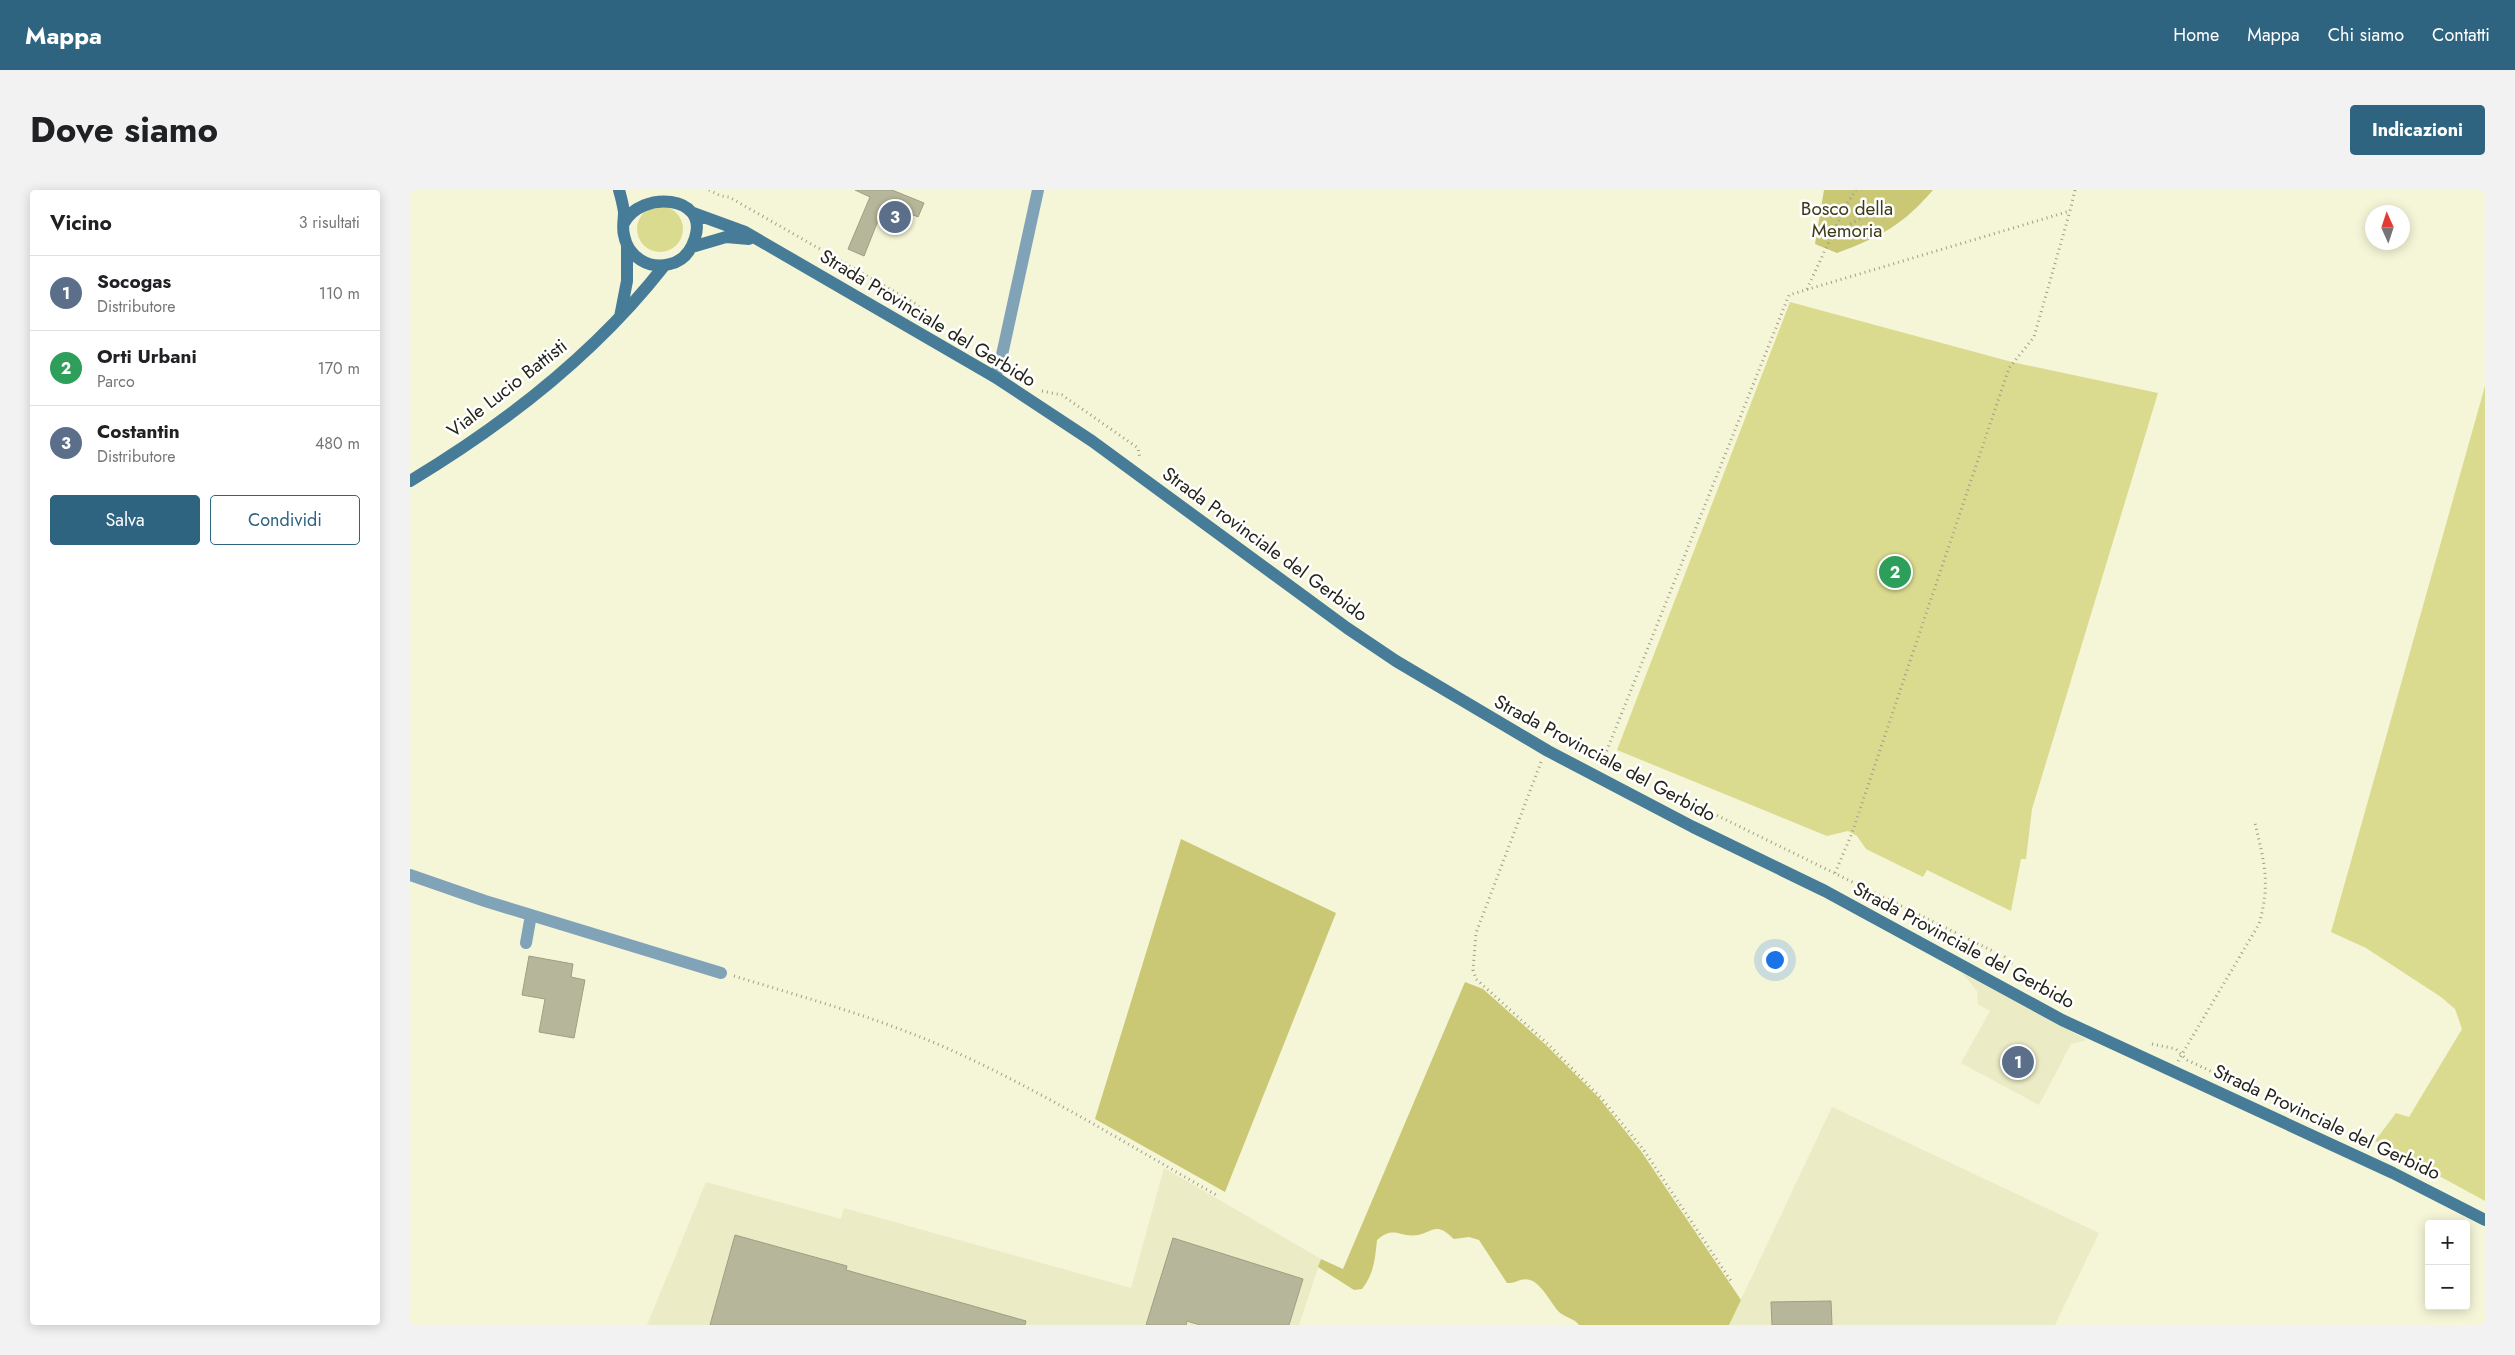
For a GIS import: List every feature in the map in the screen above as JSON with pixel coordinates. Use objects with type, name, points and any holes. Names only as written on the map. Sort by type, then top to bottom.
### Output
[{"type":"street","points":[[619,190],[623,206],[627,245],[627,280],[620,317]]},
{"type":"street","points":[[995,377],[1000,364],[1038,190]]},
{"type":"street","name":"Strada Provinciale del Gerbido","points":[[624,223],[627,212],[634,202],[653,191],[678,196],[694,213],[745,232],[995,377],[1092,441],[1347,628],[1396,661],[1548,751],[1693,827],[1825,891],[2054,1016],[2394,1173],[2485,1220]]},
{"type":"street","points":[[692,247],[697,224],[694,213]]},
{"type":"street","name":"Strada Provinciale del Gerbido","points":[[664,266],[680,260],[692,247],[726,237],[759,241]]},
{"type":"street","points":[[627,245],[642,262],[664,266]]},
{"type":"street","name":"Viale Lucio Battisti","points":[[410,481],[467,444],[546,385],[607,332],[664,266]]},
{"type":"street","points":[[410,875],[531,915],[721,972]]},
{"type":"street","points":[[526,943],[531,915]]},
{"type":"path","points":[[709,190],[720,196],[729,197],[916,304],[930,319],[953,335]]},
{"type":"path","points":[[1807,289],[1846,205],[1856,190]]},
{"type":"path","points":[[1835,873],[1848,846],[2009,368],[2034,337],[2075,190]]},
{"type":"path","points":[[1832,234],[1888,202]]},
{"type":"path","points":[[1601,766],[1789,295],[2070,211]]},
{"type":"path","points":[[1041,390],[1062,395],[1138,448],[1140,460],[1147,466]]},
{"type":"path","points":[[1548,751],[1534,778],[1476,933],[1473,947],[1474,975],[1476,980],[1549,1046],[1602,1099],[1642,1149],[1731,1281]]},
{"type":"path","points":[[1592,761],[1610,770]]},
{"type":"path","points":[[1689,811],[1708,811],[2005,956],[2016,968],[2024,983],[2032,987]]},
{"type":"path","points":[[2173,1070],[2259,924],[2266,903],[2267,871],[2255,823]]},
{"type":"path","points":[[721,972],[802,996],[940,1045],[1054,1102],[1218,1196]]},
{"type":"path","points":[[2145,1042],[2176,1049],[2183,1053],[2187,1060],[2291,1109]]},
{"type":"shaded area","points":[[655,206],[665,206],[679,216],[683,229],[679,242],[673,248],[665,252],[655,252],[641,242],[637,234],[637,224],[647,210]]},
{"type":"shaded area","points":[[1790,302],[2012,362],[2158,393],[2032,809],[2026,859],[2021,859],[2011,911],[1927,870],[1923,877],[1866,849],[1857,836],[1848,831],[1827,836],[1617,750]]},
{"type":"shaded area","points":[[2485,386],[2485,1201],[2375,1141],[2396,1113],[2409,1117],[2462,1029],[2455,1009],[2441,997],[2366,948],[2331,932]]},
{"type":"shaded area","points":[[1962,973],[2087,1040],[2071,1044],[2039,1105],[1961,1063],[1990,1011],[1978,1004],[1977,991]]},
{"type":"shaded area","points":[[1832,1107],[2099,1233],[2055,1325],[1729,1325]]},
{"type":"shaded area","points":[[1164,1168],[1321,1259],[1299,1325],[647,1325],[706,1182],[841,1219],[844,1208],[1131,1288]]},
{"type":"green space","name":"Bosco della Memoria","points":[[1824,190],[1933,190],[1911,212],[1890,229],[1837,253],[1815,244]]},
{"type":"green space","points":[[1181,839],[1336,913],[1225,1192],[1095,1119]]},
{"type":"green space","points":[[1465,982],[1483,989],[1546,1045],[1599,1098],[1641,1151],[1741,1300],[1729,1325],[1579,1325],[1559,1312],[1542,1289],[1534,1282],[1524,1279],[1507,1283],[1479,1240],[1469,1237],[1454,1239],[1440,1229],[1418,1235],[1388,1233],[1377,1240],[1375,1260],[1362,1289],[1354,1290],[1318,1267],[1321,1259],[1343,1269]]},
{"type":"building","points":[[855,190],[892,190],[924,203],[918,217],[885,203],[864,256],[848,249],[870,197]]},
{"type":"building","points":[[529,956],[573,964],[571,977],[585,980],[574,1038],[539,1032],[545,999],[522,995]]},
{"type":"building","points":[[2014,1050],[2029,1059],[2021,1073],[2006,1064]]},
{"type":"building","points":[[735,1235],[847,1266],[846,1270],[1026,1321],[1025,1325],[710,1325]]},
{"type":"building","points":[[1173,1238],[1303,1279],[1289,1325],[1200,1325],[1187,1321],[1186,1325],[1146,1325]]},
{"type":"building","points":[[1831,1301],[1832,1325],[1772,1325],[1771,1302]]},
{"type":"place","name":"Costantin","points":[[895,217]]},
{"type":"place","name":"Orti Urbani","points":[[1895,572]]},
{"type":"place","name":"Socogas","points":[[2018,1062]]}]
